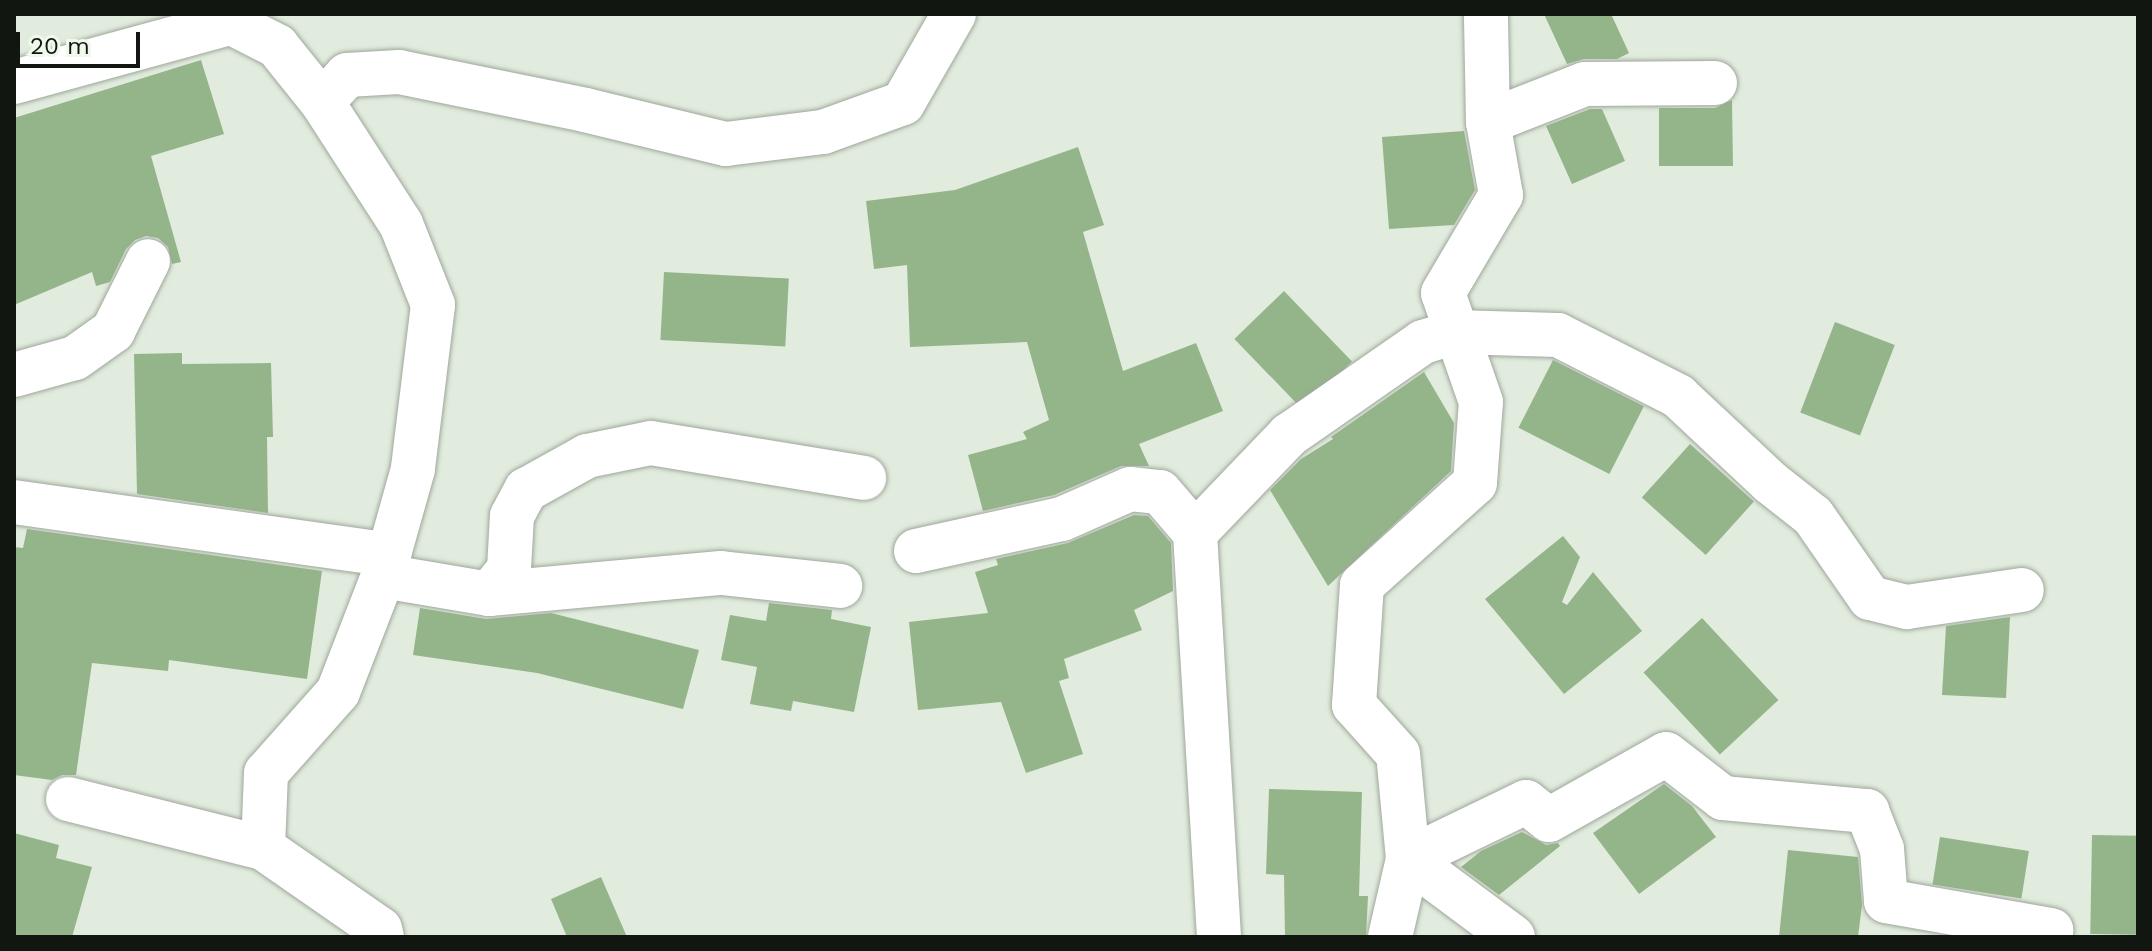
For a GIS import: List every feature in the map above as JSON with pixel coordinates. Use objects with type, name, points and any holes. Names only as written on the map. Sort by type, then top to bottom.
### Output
[{"type":"street","points":[[322,102],[347,75],[399,72],[726,144],[823,132],[903,103],[954,14]]},
{"type":"street","points":[[1390,937],[1408,859],[1398,754],[1354,705],[1362,585],[1475,483],[1481,402],[1443,293],[1501,195],[1488,122],[1486,14]]},
{"type":"street","points":[[14,82],[224,18],[277,46],[322,102],[401,224],[433,305],[413,469],[386,566],[338,692],[266,773],[263,848]]},
{"type":"street","points":[[1488,122],[1585,84],[1715,83]]},
{"type":"street","points":[[14,375],[75,358],[113,331],[148,261]]},
{"type":"street","points":[[1195,533],[1289,435],[1423,342],[1455,332],[1558,335],[1678,396],[1771,483],[1813,516],[1870,598],[1907,607],[2022,590]]},
{"type":"street","points":[[489,594],[509,569],[512,516],[526,490],[587,456],[651,443],[864,478]]},
{"type":"street","points":[[916,551],[1062,519],[1130,489],[1160,492],[1195,533],[1219,937]]},
{"type":"street","points":[[14,502],[386,566],[489,594],[721,573],[840,586]]},
{"type":"street","points":[[1408,859],[1526,802],[1549,820],[1666,754],[1723,798],[1867,811],[1882,849],[1886,901],[2051,930]]},
{"type":"street","points":[[68,799],[263,848],[380,929],[382,937]]},
{"type":"street","points":[[1408,859],[1513,937]]},
{"type":"building","points":[[1544,14],[1611,14],[1629,53],[1617,59],[1584,59],[1567,64]]},
{"type":"building","points":[[201,60],[224,134],[151,156],[181,262],[172,264],[168,247],[158,238],[146,236],[135,240],[126,249],[110,282],[96,286],[92,272],[14,305],[14,118]]},
{"type":"building","points":[[1732,100],[1733,166],[1659,166],[1659,108],[1715,108]]},
{"type":"building","points":[[1590,109],[1602,109],[1625,161],[1572,184],[1546,126]]},
{"type":"building","points":[[1464,131],[1475,190],[1454,225],[1389,229],[1382,137]]},
{"type":"building","points":[[1078,147],[1104,225],[1083,232],[1123,371],[1196,343],[1223,411],[1139,444],[1149,466],[1121,466],[1054,495],[983,511],[968,455],[1027,439],[1023,432],[1049,420],[1027,342],[910,347],[907,265],[874,269],[866,201],[955,190]]},
{"type":"building","points":[[664,272],[789,279],[785,346],[660,340]]},
{"type":"building","points":[[1284,291],[1352,361],[1302,409],[1234,339]]},
{"type":"building","points":[[1835,322],[1895,345],[1860,435],[1800,413]]},
{"type":"building","points":[[182,353],[182,364],[271,363],[273,437],[267,437],[268,513],[137,494],[134,354]]},
{"type":"building","points":[[1553,360],[1644,406],[1609,474],[1518,428]]},
{"type":"building","points":[[1424,372],[1454,423],[1451,471],[1328,586],[1270,490],[1301,459]]},
{"type":"building","points":[[1690,444],[1754,502],[1706,555],[1642,498]]},
{"type":"building","points":[[1134,515],[1148,516],[1171,543],[1173,591],[1134,610],[1142,630],[1064,659],[1069,678],[1059,681],[1083,754],[1026,773],[1001,702],[918,710],[909,622],[988,613],[975,572],[998,565],[996,559],[1068,543]]},
{"type":"building","points":[[27,529],[322,571],[307,679],[169,660],[168,671],[92,663],[76,775],[62,775],[52,780],[14,775],[14,547],[23,548]]},
{"type":"building","points":[[1563,536],[1580,557],[1562,602],[1567,605],[1593,572],[1642,631],[1564,694],[1485,599]]},
{"type":"building","points":[[769,603],[832,610],[831,619],[871,627],[854,712],[793,701],[791,711],[750,704],[757,667],[721,660],[730,615],[766,621]]},
{"type":"building","points":[[420,608],[486,619],[551,613],[699,650],[683,709],[537,673],[413,655]]},
{"type":"building","points":[[2010,617],[2006,698],[1942,695],[1946,626]]},
{"type":"building","points":[[1702,618],[1778,700],[1720,754],[1643,673]]},
{"type":"building","points":[[1664,784],[1692,806],[1716,837],[1639,894],[1593,833]]},
{"type":"building","points":[[1269,789],[1362,792],[1359,896],[1368,896],[1366,937],[1285,937],[1284,875],[1266,874]]},
{"type":"building","points":[[1522,832],[1546,845],[1558,843],[1560,846],[1499,895],[1461,867],[1481,851]]},
{"type":"building","points":[[14,833],[59,845],[56,858],[92,867],[72,937],[14,937]]},
{"type":"building","points":[[2092,835],[2138,836],[2136,935],[2090,934]]},
{"type":"building","points":[[1940,837],[2029,851],[2021,898],[1932,884]]},
{"type":"building","points":[[1788,850],[1858,857],[1862,905],[1858,937],[1779,937]]},
{"type":"building","points":[[601,877],[627,937],[567,937],[551,899]]}]
